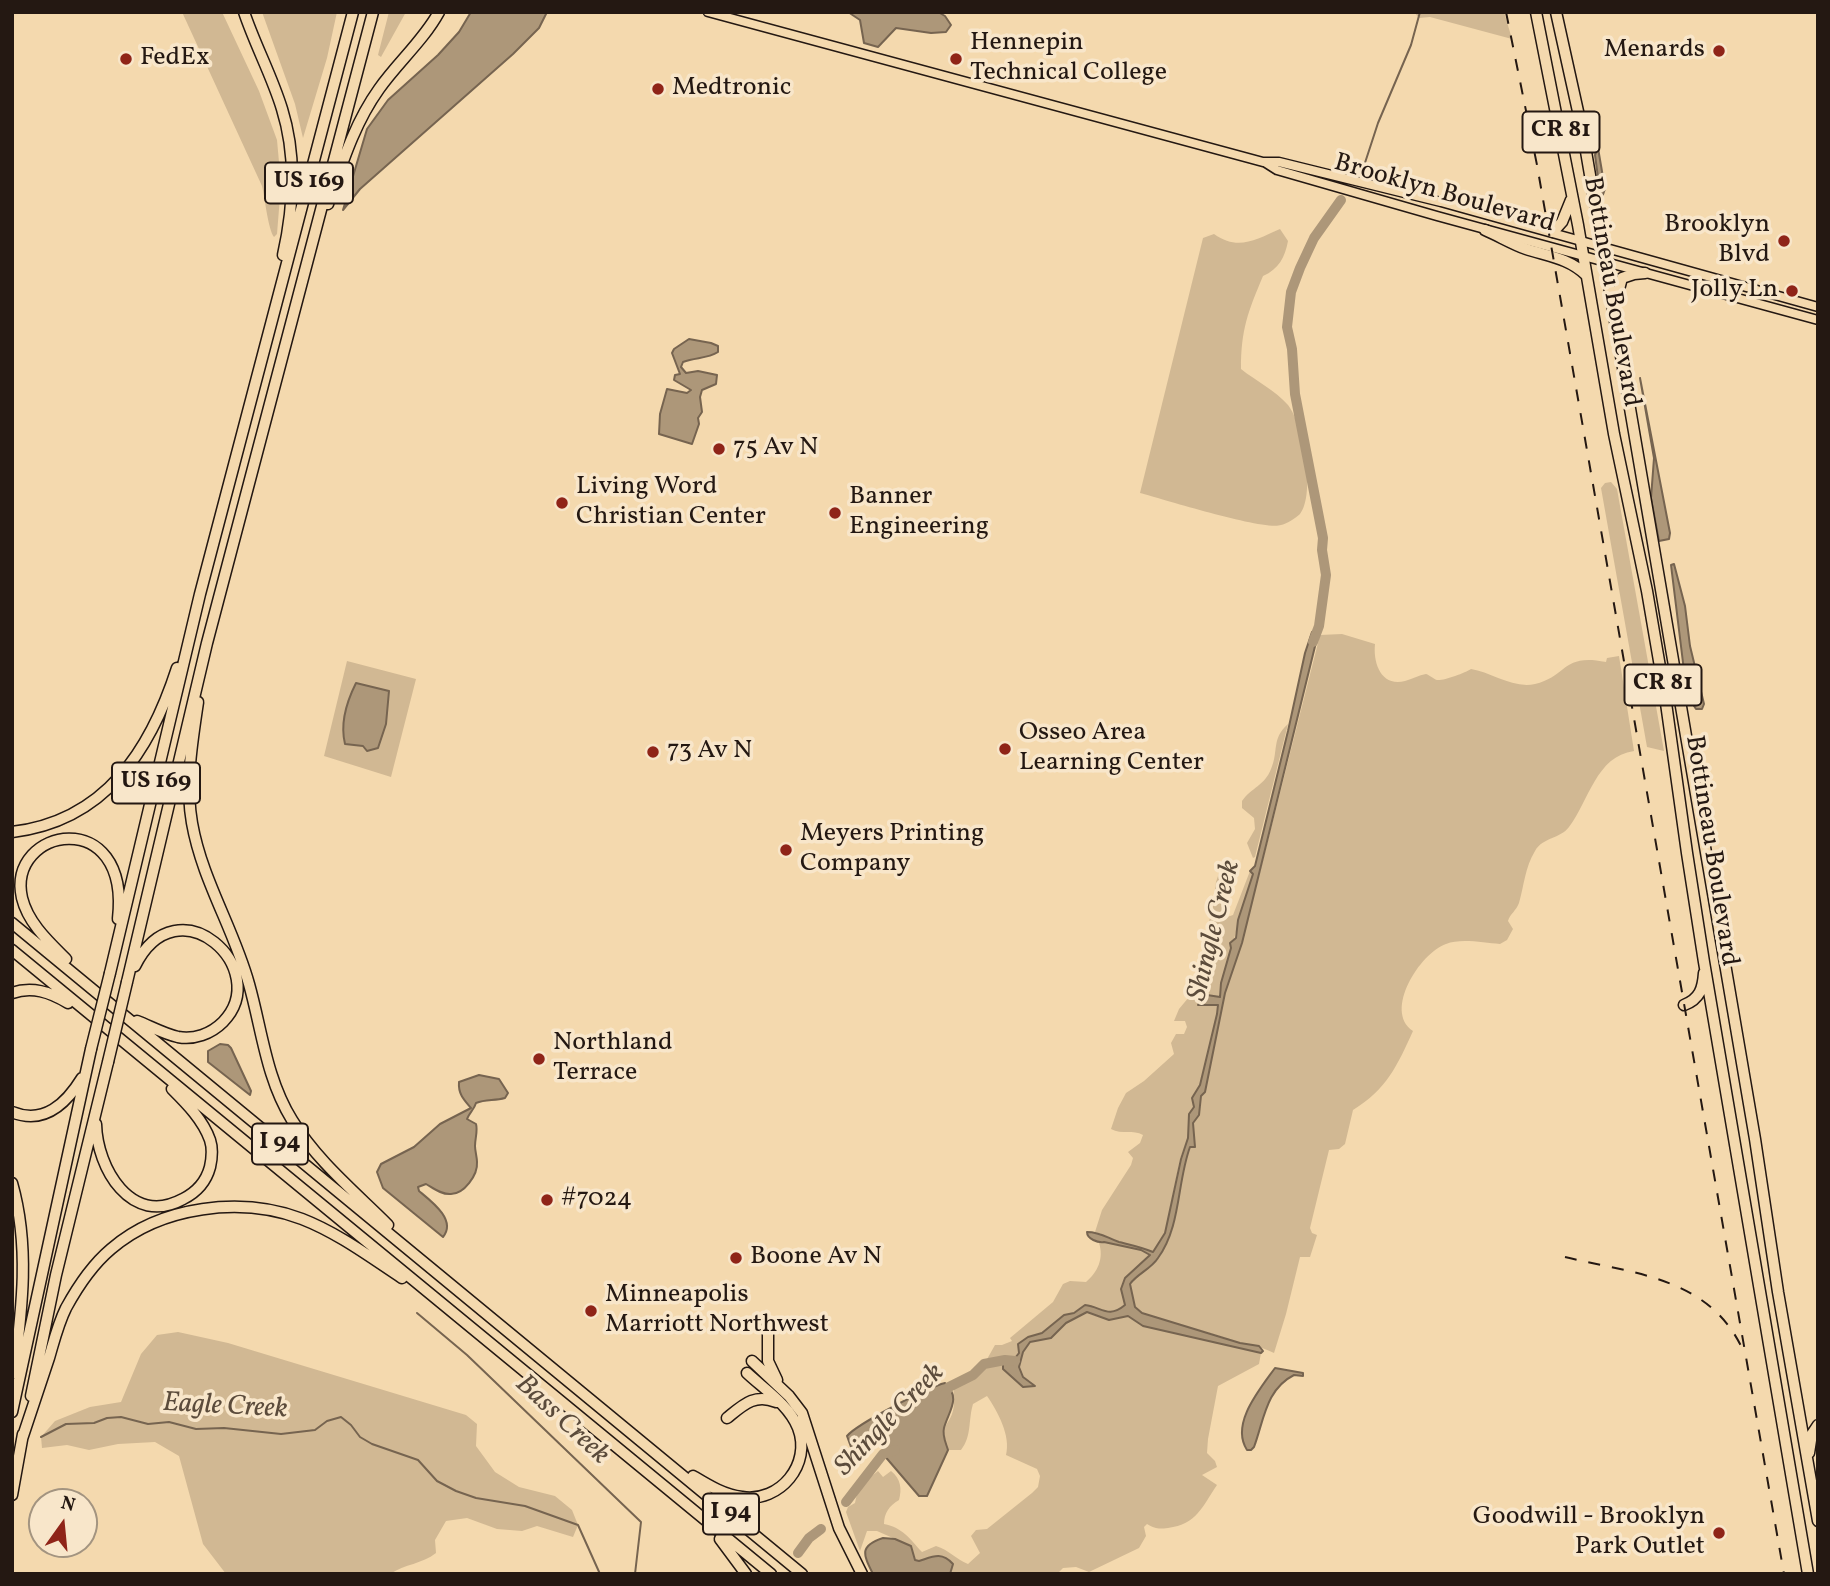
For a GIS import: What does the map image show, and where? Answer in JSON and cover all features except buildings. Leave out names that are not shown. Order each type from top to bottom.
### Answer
[{"type":"highway","points":[[244,12],[282,108],[293,161],[289,225],[262,354]]},
{"type":"highway","name":"US 169","points":[[12,1412],[91,1049],[200,594],[354,12]]},
{"type":"highway","name":"US 169","points":[[12,1495],[56,1275],[207,643],[373,12]]},
{"type":"highway","points":[[304,270],[358,123],[381,86],[421,39],[439,12]]},
{"type":"highway","name":"Bottineau Boulevard","points":[[1536,12],[1572,196],[1591,243],[1604,262],[1614,315],[1818,1521]]},
{"type":"highway","name":"Bottineau Boulevard","points":[[1556,12],[1583,134],[1591,243],[1586,276],[1614,434],[1654,631],[1704,962],[1808,1574]]},
{"type":"highway","points":[[1553,232],[1566,215],[1572,196]]},
{"type":"highway","points":[[1485,230],[1523,248],[1566,261],[1586,276]]},
{"type":"highway","points":[[1614,315],[1622,278],[1646,274]]},
{"type":"highway","points":[[12,832],[40,826],[81,808],[110,787],[129,768],[166,703],[200,594]]},
{"type":"highway","points":[[207,643],[189,768],[191,816],[204,868],[243,963],[270,1073],[288,1113],[309,1144],[434,1270]]},
{"type":"highway","points":[[110,973],[120,899],[112,865],[103,852],[87,841],[61,839],[45,845],[32,858],[23,873],[21,890],[25,906],[34,924],[50,943],[112,1004]]},
{"type":"highway","name":"I 94","points":[[12,923],[802,1574]]},
{"type":"highway","points":[[127,982],[139,957],[150,943],[162,934],[183,929],[205,936],[219,946],[233,967],[237,986],[235,1001],[228,1016],[218,1027],[201,1035],[179,1037],[127,1017]]},
{"type":"highway","name":"I 94","points":[[12,950],[771,1574]]},
{"type":"highway","points":[[1684,1004],[1696,999],[1701,991],[1704,962]]},
{"type":"highway","points":[[12,993],[35,990],[52,994],[107,1029]]},
{"type":"highway","points":[[96,1108],[97,1141],[104,1165],[117,1184],[132,1198],[152,1205],[174,1203],[191,1194],[205,1181],[212,1148],[204,1127],[185,1102],[121,1040]]},
{"type":"highway","points":[[12,1112],[36,1116],[60,1106],[69,1098],[86,1072]]},
{"type":"highway","points":[[12,1183],[24,1251],[21,1315],[12,1391]]},
{"type":"highway","points":[[22,1439],[62,1316],[84,1280],[94,1266],[118,1244],[137,1232],[177,1216],[202,1209],[230,1207],[270,1210],[301,1219],[345,1241],[449,1309]]},
{"type":"highway","points":[[768,1324],[768,1361],[782,1390]]},
{"type":"highway","points":[[752,1361],[802,1413],[839,1528],[862,1574]]},
{"type":"highway","points":[[641,1440],[680,1469],[713,1488],[742,1497],[759,1497],[782,1486],[799,1463],[800,1433],[787,1409],[747,1373]]},
{"type":"highway","points":[[727,1418],[745,1403],[757,1399],[774,1401],[787,1409]]},
{"type":"highway","points":[[1808,1464],[1811,1437],[1818,1425]]},
{"type":"highway","points":[[696,1513],[729,1548],[746,1574]]},
{"type":"main road","name":"Brooklyn Boulevard","points":[[708,12],[1263,162],[1277,170],[1485,230],[1818,320]]},
{"type":"main road","name":"Brooklyn Boulevard","points":[[1263,162],[1279,162],[1553,232],[1818,307]]},
{"type":"shaded area","points":[[182,12],[222,12],[259,91],[277,140],[281,184],[277,234],[274,237],[268,221],[262,186]]},
{"type":"shaded area","points":[[262,12],[337,12],[327,58],[303,138],[295,104]]},
{"type":"shaded area","points":[[389,12],[406,12],[381,57],[378,55]]},
{"type":"shaded area","points":[[1414,12],[1504,12],[1512,39],[1430,17],[1419,18]]},
{"type":"shaded area","points":[[1280,229],[1288,241],[1287,247],[1277,266],[1263,276],[1253,300],[1244,331],[1241,369],[1277,395],[1293,414],[1306,459],[1307,491],[1300,514],[1291,521],[1271,526],[1140,493],[1203,238],[1214,234],[1239,243]]},
{"type":"shaded area","points":[[1611,482],[1617,489],[1664,751],[1647,747],[1601,488],[1605,483]]},
{"type":"shaded area","points":[[1342,634],[1375,644],[1375,659],[1380,672],[1384,677],[1397,682],[1426,674],[1440,680],[1471,669],[1527,685],[1546,680],[1573,663],[1592,660],[1606,662],[1607,658],[1619,656],[1634,751],[1611,761],[1595,781],[1569,827],[1538,846],[1527,870],[1519,903],[1508,921],[1513,929],[1507,940],[1500,944],[1465,941],[1446,944],[1426,959],[1408,983],[1402,1010],[1405,1022],[1413,1031],[1390,1076],[1374,1094],[1353,1110],[1345,1144],[1339,1149],[1329,1150],[1310,1228],[1312,1233],[1317,1235],[1310,1257],[1300,1257],[1274,1353],[1146,1315],[1134,1304],[1130,1284],[1159,1258],[1171,1232],[1186,1161],[1190,1147],[1195,1147],[1193,1123],[1201,1105],[1201,1096],[1205,1092],[1225,993],[1242,943],[1320,635]]},
{"type":"shaded area","points":[[347,661],[416,679],[391,777],[324,756]]},
{"type":"shaded area","points":[[1288,724],[1253,858],[1247,843],[1255,829],[1254,818],[1242,808],[1242,801],[1268,774],[1279,735]]},
{"type":"shaded area","points":[[1250,871],[1253,874],[1221,983],[1220,997],[1199,1005],[1218,1004],[1217,1014],[1200,1085],[1192,1098],[1194,1107],[1189,1114],[1188,1138],[1180,1159],[1165,1233],[1153,1252],[1122,1243],[1095,1232],[1102,1210],[1131,1165],[1133,1158],[1128,1152],[1140,1143],[1143,1135],[1111,1129],[1118,1108],[1126,1093],[1174,1054],[1171,1043],[1176,1034],[1184,1034],[1187,1027],[1185,1021],[1174,1021],[1179,1009],[1189,997],[1195,974],[1203,969],[1210,957],[1203,945],[1219,873],[1229,875],[1224,912],[1227,917],[1233,915]]},
{"type":"shaded area","points":[[1099,1243],[1141,1250],[1150,1255],[1125,1278],[1121,1289],[1125,1305],[1113,1311],[1091,1306],[1077,1311],[1018,1344],[1019,1352],[1015,1358],[986,1361],[995,1345],[1012,1341],[1010,1338],[1053,1302],[1063,1284],[1070,1281],[1086,1282],[1090,1278],[1100,1259]]},
{"type":"shaded area","points":[[1087,1312],[1104,1318],[1129,1316],[1143,1326],[1261,1353],[1259,1364],[1218,1386],[1207,1453],[1217,1467],[1202,1475],[1217,1485],[1198,1513],[1178,1526],[1157,1528],[1147,1524],[1144,1527],[1146,1536],[1139,1548],[1089,1572],[1076,1567],[1063,1568],[1057,1574],[950,1574],[953,1564],[945,1557],[933,1557],[919,1562],[915,1560],[911,1546],[877,1531],[867,1531],[860,1551],[846,1512],[848,1507],[855,1503],[860,1489],[870,1478],[878,1471],[883,1477],[891,1471],[899,1481],[900,1496],[888,1510],[884,1524],[901,1531],[922,1552],[936,1546],[968,1564],[980,1553],[971,1536],[976,1530],[987,1529],[1032,1493],[1038,1487],[1040,1476],[1037,1469],[1006,1455],[1005,1432],[987,1396],[973,1404],[968,1434],[961,1450],[948,1450],[944,1433],[953,1412],[955,1387],[963,1385],[985,1367],[1003,1363],[1003,1369],[1033,1383],[1023,1377],[1019,1367],[1023,1352],[1030,1342],[1057,1333],[1066,1323]]},
{"type":"shaded area","points":[[178,1332],[228,1343],[466,1415],[477,1424],[476,1446],[495,1472],[519,1487],[555,1496],[572,1510],[578,1525],[573,1537],[537,1526],[522,1531],[497,1529],[467,1518],[446,1521],[435,1540],[436,1553],[390,1574],[226,1574],[203,1544],[179,1456],[155,1442],[118,1444],[89,1450],[67,1445],[42,1448],[41,1437],[55,1421],[90,1407],[121,1402],[141,1354],[157,1335]]},
{"type":"water","points":[[471,12],[547,12],[539,28],[513,54],[360,189],[343,210],[367,129],[388,100],[459,32]]},
{"type":"water","points":[[848,12],[938,12],[945,16],[951,25],[946,32],[931,33],[896,28],[878,47],[864,43],[860,20]]},
{"type":"water","points":[[1598,148],[1605,189],[1601,200],[1595,155]]},
{"type":"water","points":[[689,339],[718,346],[718,352],[683,362],[681,367],[686,373],[698,371],[717,375],[716,384],[702,390],[702,412],[692,444],[659,434],[660,414],[667,389],[687,393],[691,390],[674,380],[675,375],[680,374],[672,353]]},
{"type":"water","points":[[1640,378],[1670,533],[1669,539],[1659,541],[1651,498],[1654,458]]},
{"type":"water","points":[[1674,564],[1704,704],[1702,709],[1696,709],[1687,695],[1671,565]]},
{"type":"water","points":[[1320,626],[1242,943],[1225,993],[1205,1092],[1201,1096],[1199,1115],[1193,1123],[1195,1147],[1190,1147],[1186,1161],[1171,1232],[1155,1262],[1130,1284],[1135,1307],[1142,1313],[1240,1343],[1259,1346],[1263,1351],[1261,1353],[1143,1326],[1128,1316],[1109,1320],[1087,1312],[1066,1323],[1051,1338],[1030,1342],[1023,1352],[1019,1367],[1023,1377],[1035,1386],[1023,1387],[1003,1369],[1003,1358],[1015,1358],[1019,1353],[1018,1344],[1028,1337],[1042,1333],[1064,1315],[1074,1313],[1085,1305],[1109,1312],[1125,1305],[1121,1289],[1125,1278],[1150,1255],[1141,1250],[1096,1241],[1089,1237],[1087,1232],[1153,1252],[1165,1233],[1188,1138],[1189,1114],[1194,1107],[1192,1098],[1200,1085],[1217,1014],[1218,1005],[1198,1005],[1207,995],[1220,997],[1230,943],[1236,938],[1238,920],[1253,874],[1250,871],[1255,866],[1305,653],[1312,632]]},
{"type":"water","points":[[356,683],[389,691],[386,724],[378,748],[367,751],[363,746],[345,744],[345,713]]},
{"type":"water","points":[[220,1044],[231,1048],[251,1091],[250,1095],[208,1062],[208,1051]]},
{"type":"water","points":[[479,1075],[499,1079],[508,1093],[505,1098],[476,1103],[467,1119],[477,1127],[477,1167],[473,1178],[461,1191],[451,1194],[426,1184],[418,1187],[445,1218],[447,1224],[443,1237],[383,1188],[377,1172],[381,1164],[414,1147],[440,1124],[471,1108],[461,1093],[459,1082]]},
{"type":"water","points":[[1275,1368],[1303,1373],[1303,1376],[1294,1375],[1277,1388],[1267,1406],[1254,1447],[1247,1450],[1243,1440],[1244,1418],[1255,1396]]},
{"type":"water","points":[[945,1383],[953,1394],[944,1431],[948,1450],[927,1496],[919,1496],[883,1454],[886,1436],[866,1440],[860,1451],[851,1447],[847,1436],[893,1406]]},
{"type":"water","points":[[883,1538],[895,1539],[911,1546],[915,1560],[944,1557],[953,1564],[950,1574],[873,1574],[865,1552],[870,1544]]},
{"type":"waterway","name":"Shingle Creek","points":[[1362,172],[1378,123],[1411,45],[1420,12]]},
{"type":"waterway","name":"Shingle Creek","points":[[1313,642],[1319,626],[1326,575],[1323,538],[1295,394],[1292,349],[1287,327],[1291,292],[1300,268],[1314,238],[1341,200]]},
{"type":"waterway","name":"Bass Creek","points":[[417,1313],[467,1355],[641,1522],[635,1574]]},
{"type":"waterway","name":"Shingle Creek","points":[[943,1397],[949,1387],[973,1375],[984,1364],[1015,1361]]},
{"type":"waterway","name":"Eagle Creek","points":[[41,1437],[66,1424],[94,1423],[121,1417],[148,1424],[169,1422],[196,1429],[224,1428],[281,1434],[315,1430],[327,1421],[341,1417],[360,1437],[418,1460],[437,1481],[456,1491],[476,1498],[525,1506],[578,1525],[600,1574]]},
{"type":"waterway","name":"Shingle Creek","points":[[846,1502],[883,1454],[895,1450]]},
{"type":"waterway","name":"Shingle Creek","points":[[798,1553],[809,1538],[821,1529]]},
{"type":"railway","points":[[1506,12],[1537,165],[1784,1574]]},
{"type":"railway","points":[[1565,1257],[1641,1274],[1688,1292],[1708,1305],[1726,1323],[1741,1346]]},
{"type":"place","name":"Menards","points":[[1719,51]]},
{"type":"place","name":"FedEx","points":[[126,59]]},
{"type":"place","name":"Hennepin Technical College","points":[[956,59]]},
{"type":"place","name":"Medtronic","points":[[658,89]]},
{"type":"place","name":"Brooklyn Blvd","points":[[1784,241]]},
{"type":"place","name":"Jolly Ln","points":[[1792,291]]},
{"type":"place","name":"75 Av N","points":[[719,449]]},
{"type":"place","name":"Living Word Christian Center","points":[[562,503]]},
{"type":"place","name":"Banner Engineering","points":[[835,513]]},
{"type":"place","name":"Osseo Area Learning Center","points":[[1005,749]]},
{"type":"place","name":"73 Av N","points":[[653,752]]},
{"type":"place","name":"Meyers Printing Company","points":[[786,850]]},
{"type":"place","name":"Northland Terrace","points":[[539,1059]]},
{"type":"place","name":"#7024","points":[[547,1200]]},
{"type":"place","name":"Boone Av N","points":[[736,1258]]},
{"type":"place","name":"Minneapolis Marriott Northwest","points":[[591,1311]]},
{"type":"place","name":"Goodwill - Brooklyn Park Outlet","points":[[1719,1533]]}]
